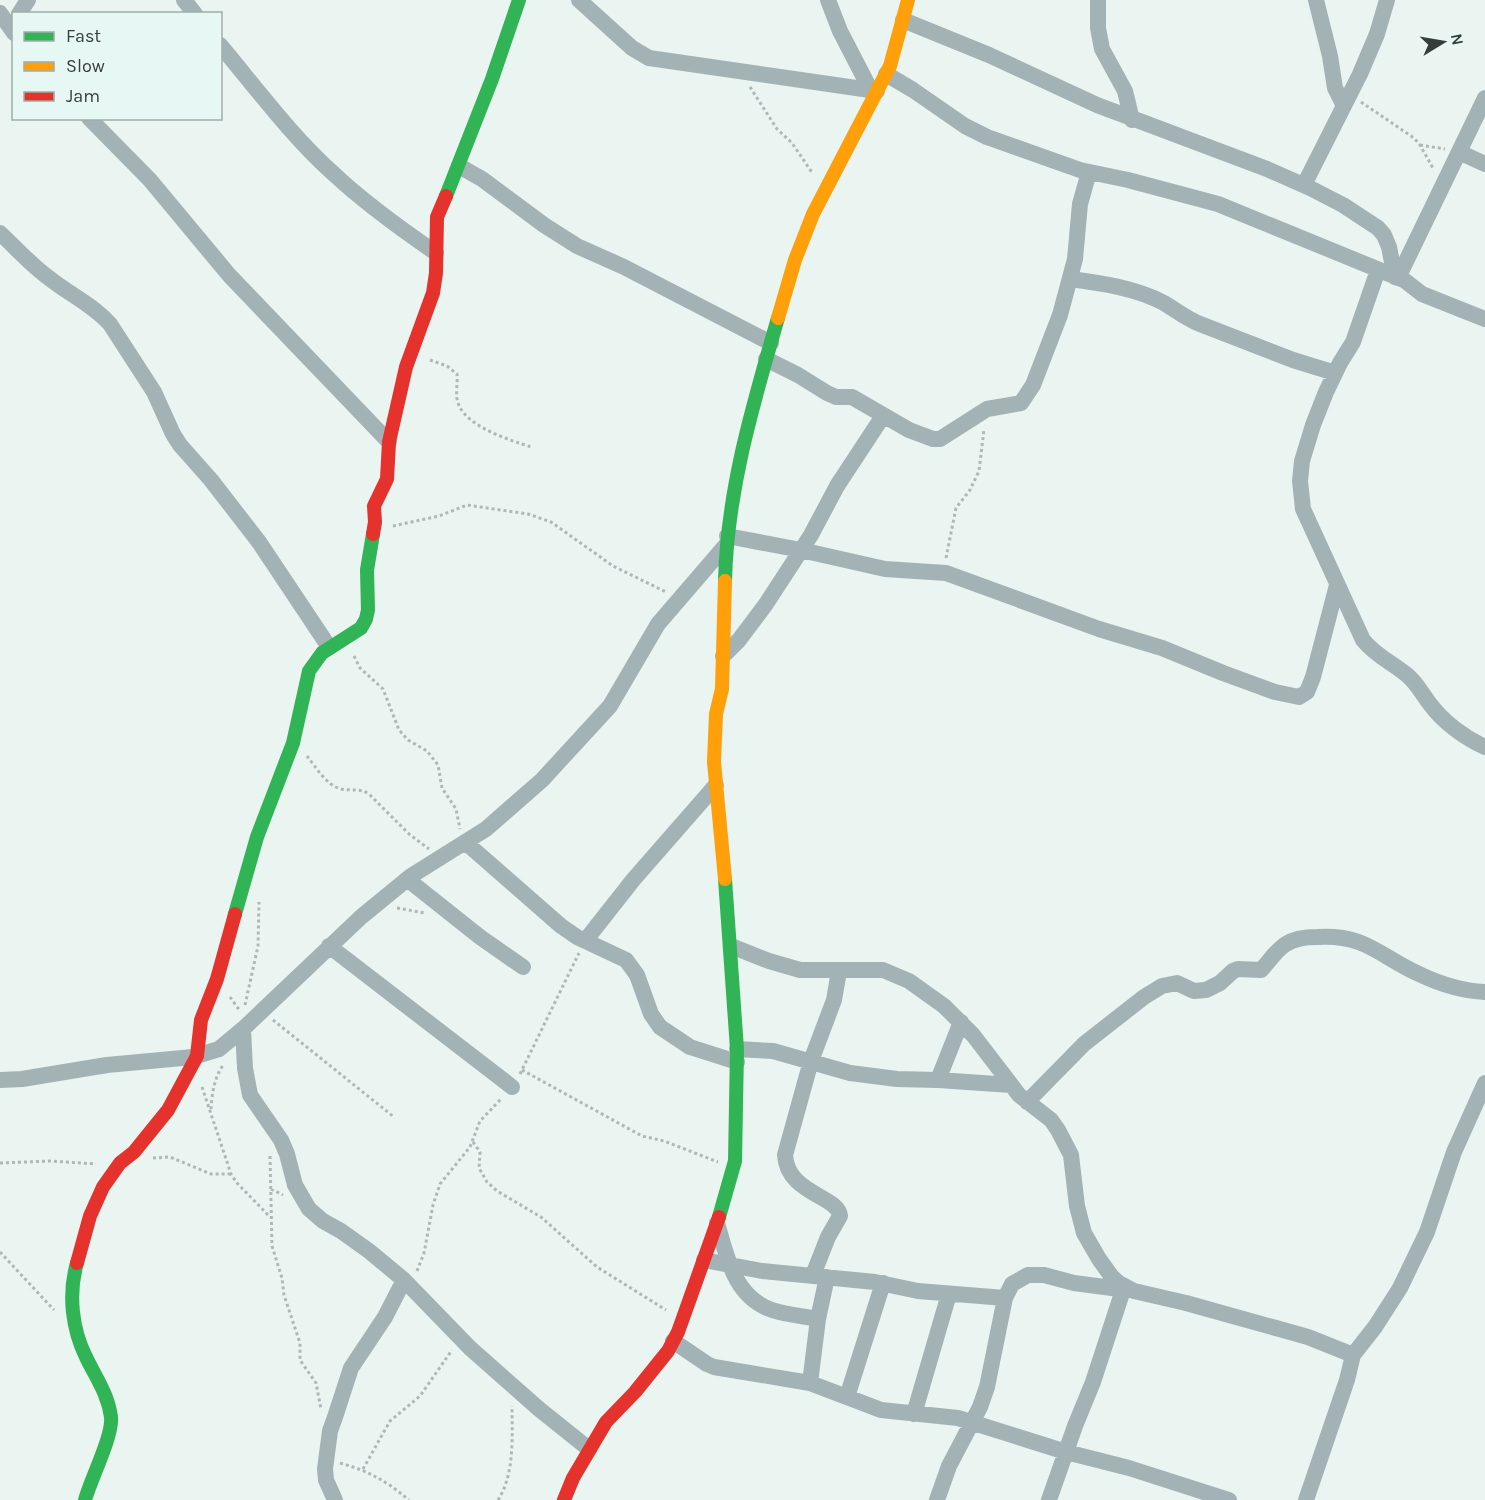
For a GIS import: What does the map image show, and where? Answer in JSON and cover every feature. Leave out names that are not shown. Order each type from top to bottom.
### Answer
[{"type":"street","points":[[184,0],[193,12]]},
{"type":"street","points":[[85,1500],[110,1433],[111,1419],[105,1391],[86,1358],[74,1325],[72,1298],[74,1273],[90,1216],[103,1187],[120,1163],[134,1152],[163,1117],[195,1059],[201,1020],[217,979],[257,837],[294,741],[309,671],[329,647],[361,628],[368,610],[367,570],[375,526],[374,506],[388,474],[389,442],[393,418],[411,352],[431,303],[436,273],[437,217],[492,79],[519,0]]},
{"type":"street","points":[[579,0],[640,54],[666,61],[874,91]]},
{"type":"street","points":[[828,0],[840,32],[874,91]]},
{"type":"street","points":[[564,1500],[573,1478],[606,1422],[635,1392],[668,1352],[682,1320],[726,1198],[733,1168],[737,1055],[731,946],[714,762],[716,714],[722,689],[727,541],[736,479],[795,260],[813,214],[874,91],[886,74],[908,0]]},
{"type":"street","points":[[1098,0],[1098,28],[1102,49],[1125,91],[1132,120]]},
{"type":"street","points":[[1316,0],[1335,87],[1347,100]]},
{"type":"street","points":[[1304,185],[1377,34],[1387,0]]},
{"type":"street","points":[[0,13],[9,31]]},
{"type":"street","points":[[903,20],[989,55],[1046,83],[1132,120],[1267,169],[1343,205],[1378,228],[1384,235],[1397,277]]},
{"type":"street","points":[[222,47],[286,124],[333,175],[394,225],[436,253]]},
{"type":"street","points":[[886,74],[965,126],[987,137],[1089,172],[1218,204],[1404,280],[1422,294],[1485,320]]},
{"type":"street","points":[[1397,277],[1485,98]]},
{"type":"street","points":[[91,120],[150,180],[229,275],[389,442]]},
{"type":"street","points":[[1459,153],[1485,165]]},
{"type":"street","points":[[459,166],[482,179],[544,225],[577,246],[624,267],[769,351],[836,397],[852,397],[909,430],[933,439],[940,439],[987,409],[1017,405],[1027,396],[1060,315],[1076,259],[1080,204],[1089,172]]},
{"type":"street","points":[[0,232],[46,276],[80,298],[110,324],[154,392],[180,445],[211,480],[259,542],[329,647]]},
{"type":"street","points":[[1378,270],[1353,342],[1326,392],[1302,461],[1300,481],[1303,509],[1363,640],[1373,653],[1406,674],[1419,687],[1436,711],[1469,740],[1485,747]]},
{"type":"street","points":[[1070,279],[1103,284],[1164,303],[1185,318],[1293,360],[1335,373]]},
{"type":"street","points":[[723,656],[739,640],[766,604],[811,535],[837,486],[883,416]]},
{"type":"street","points":[[727,541],[801,550],[885,569],[942,573],[1099,629],[1162,648],[1275,693],[1299,697],[1307,692],[1313,677],[1337,585]]},
{"type":"street","points":[[0,1080],[22,1079],[107,1065],[195,1059],[219,1049],[263,1011],[329,946],[407,879],[486,829],[542,780],[610,706],[658,624],[727,541]]},
{"type":"street","points":[[585,941],[633,880],[716,785]]},
{"type":"street","points":[[465,842],[561,926],[585,941],[626,960],[637,975],[651,1014],[660,1027],[690,1047],[737,1055],[773,1051],[850,1073],[897,1080],[1011,1085]]},
{"type":"street","points":[[407,879],[480,937],[523,967]]},
{"type":"street","points":[[1028,1102],[1084,1044],[1144,997],[1162,986],[1174,983],[1194,991],[1211,989],[1233,971],[1261,970],[1284,945],[1299,939],[1329,936],[1361,941],[1417,973],[1447,985],[1485,992]]},
{"type":"street","points":[[329,946],[512,1087]]},
{"type":"street","points":[[731,946],[800,970],[875,969],[894,974],[929,995],[961,1022],[1011,1085],[1051,1120],[1071,1155],[1077,1206],[1084,1233],[1112,1278],[1128,1290]]},
{"type":"street","points":[[733,977],[764,959]]},
{"type":"street","points":[[810,1383],[818,1319],[820,1276],[828,1237],[840,1212],[836,1206],[797,1182],[786,1163],[785,1155],[811,1061],[834,1000],[839,971]]},
{"type":"street","points":[[938,1080],[961,1022]]},
{"type":"street","points":[[236,1035],[246,1068],[250,1095],[280,1140],[287,1154],[295,1185],[309,1209],[407,1283],[463,1340],[513,1386],[589,1449]]},
{"type":"street","points":[[1306,1500],[1347,1380],[1353,1355],[1375,1327],[1400,1288],[1427,1232],[1436,1199],[1454,1152],[1479,1111],[1485,1083]]},
{"type":"street","points":[[717,1223],[737,1281],[752,1299],[772,1310],[818,1319]]},
{"type":"street","points":[[704,1260],[762,1271],[883,1283],[918,1291],[1005,1298]]},
{"type":"street","points":[[937,1500],[949,1466],[980,1407],[987,1387],[1005,1298],[1012,1284],[1028,1275],[1044,1275],[1074,1283],[1128,1290],[1186,1303],[1297,1334],[1353,1355]]},
{"type":"street","points":[[854,1280],[876,1305]]},
{"type":"street","points":[[335,1500],[326,1480],[330,1431],[351,1368],[407,1283]]},
{"type":"street","points":[[846,1397],[883,1283]]},
{"type":"street","points":[[1048,1500],[1128,1290]]},
{"type":"street","points":[[914,1414],[949,1294]]},
{"type":"street","points":[[673,1341],[714,1367],[810,1383],[859,1404],[880,1410],[943,1415],[1066,1452],[1129,1468],[1229,1500]]},
{"type":"path","points":[[740,70],[777,129],[792,143],[816,179],[826,189]]},
{"type":"path","points":[[1347,100],[1414,138],[1443,187]]},
{"type":"path","points":[[1420,146],[1459,153]]},
{"type":"path","points":[[411,352],[454,370],[457,374],[458,402],[479,426],[531,447]]},
{"type":"path","points":[[942,573],[956,508],[970,490],[979,471],[987,409]]},
{"type":"path","points":[[375,526],[408,524],[439,516],[467,505],[528,514],[551,522],[613,566],[679,599]]},
{"type":"path","points":[[355,633],[353,649],[357,664],[383,689],[403,736],[427,751],[438,765],[442,788],[456,809],[460,832],[465,842]]},
{"type":"path","points":[[294,741],[331,783],[342,789],[365,791],[409,834],[440,857]]},
{"type":"path","points":[[217,979],[243,1014],[253,977],[258,945],[259,893]]},
{"type":"path","points":[[377,904],[429,914]]},
{"type":"path","points":[[407,1283],[424,1253],[433,1205],[440,1184],[473,1143],[480,1121],[512,1087],[585,941]]},
{"type":"path","points":[[263,1011],[330,1068],[394,1117]]},
{"type":"path","points":[[210,1110],[218,1072],[229,1056],[236,1035]]},
{"type":"path","points":[[195,1059],[231,1174],[271,1218]]},
{"type":"path","points":[[522,1070],[642,1136],[664,1141],[733,1168]]},
{"type":"path","points":[[473,1143],[480,1152],[479,1168],[483,1177],[497,1191],[541,1217],[597,1267],[682,1320]]},
{"type":"path","points":[[269,1151],[272,1246],[282,1278],[284,1295],[300,1343],[300,1360],[316,1383],[320,1407],[330,1431]]},
{"type":"path","points":[[150,1159],[170,1157],[211,1174],[231,1174]]},
{"type":"path","points":[[0,1163],[34,1161],[120,1163]]},
{"type":"path","points":[[0,1252],[52,1309],[74,1325]]},
{"type":"path","points":[[363,1469],[390,1421],[420,1396],[446,1357],[463,1340]]},
{"type":"path","points":[[498,1500],[510,1459],[513,1386]]},
{"type":"path","points":[[327,1460],[363,1469],[392,1486],[409,1500]]},
{"type":"traffic: fast","points":[[446,196],[492,79],[519,0]]},
{"type":"traffic: fast","points":[[725,581],[736,481],[751,415],[778,318]]},
{"type":"traffic: fast","points":[[235,914],[257,837],[293,743],[309,671],[322,653],[361,628],[366,619],[368,610],[367,570],[373,534]]},
{"type":"traffic: fast","points":[[719,1217],[735,1161],[737,1049],[725,879]]},
{"type":"traffic: fast","points":[[77,1263],[72,1299],[77,1335],[104,1393],[111,1417],[109,1435],[85,1500]]},
{"type":"traffic: slow","points":[[778,318],[795,260],[813,214],[890,66],[908,0]]},
{"type":"traffic: slow","points":[[725,581],[722,689],[716,714],[714,762],[725,879]]},
{"type":"traffic: jam","points":[[373,534],[374,506],[387,479],[389,442],[406,367],[433,293],[436,273],[437,217],[446,196]]},
{"type":"traffic: jam","points":[[77,1263],[90,1216],[103,1187],[120,1163],[134,1152],[168,1110],[197,1056],[201,1020],[217,979],[235,914]]},
{"type":"traffic: jam","points":[[564,1500],[573,1478],[606,1422],[635,1392],[668,1351],[678,1332],[719,1217]]}]
